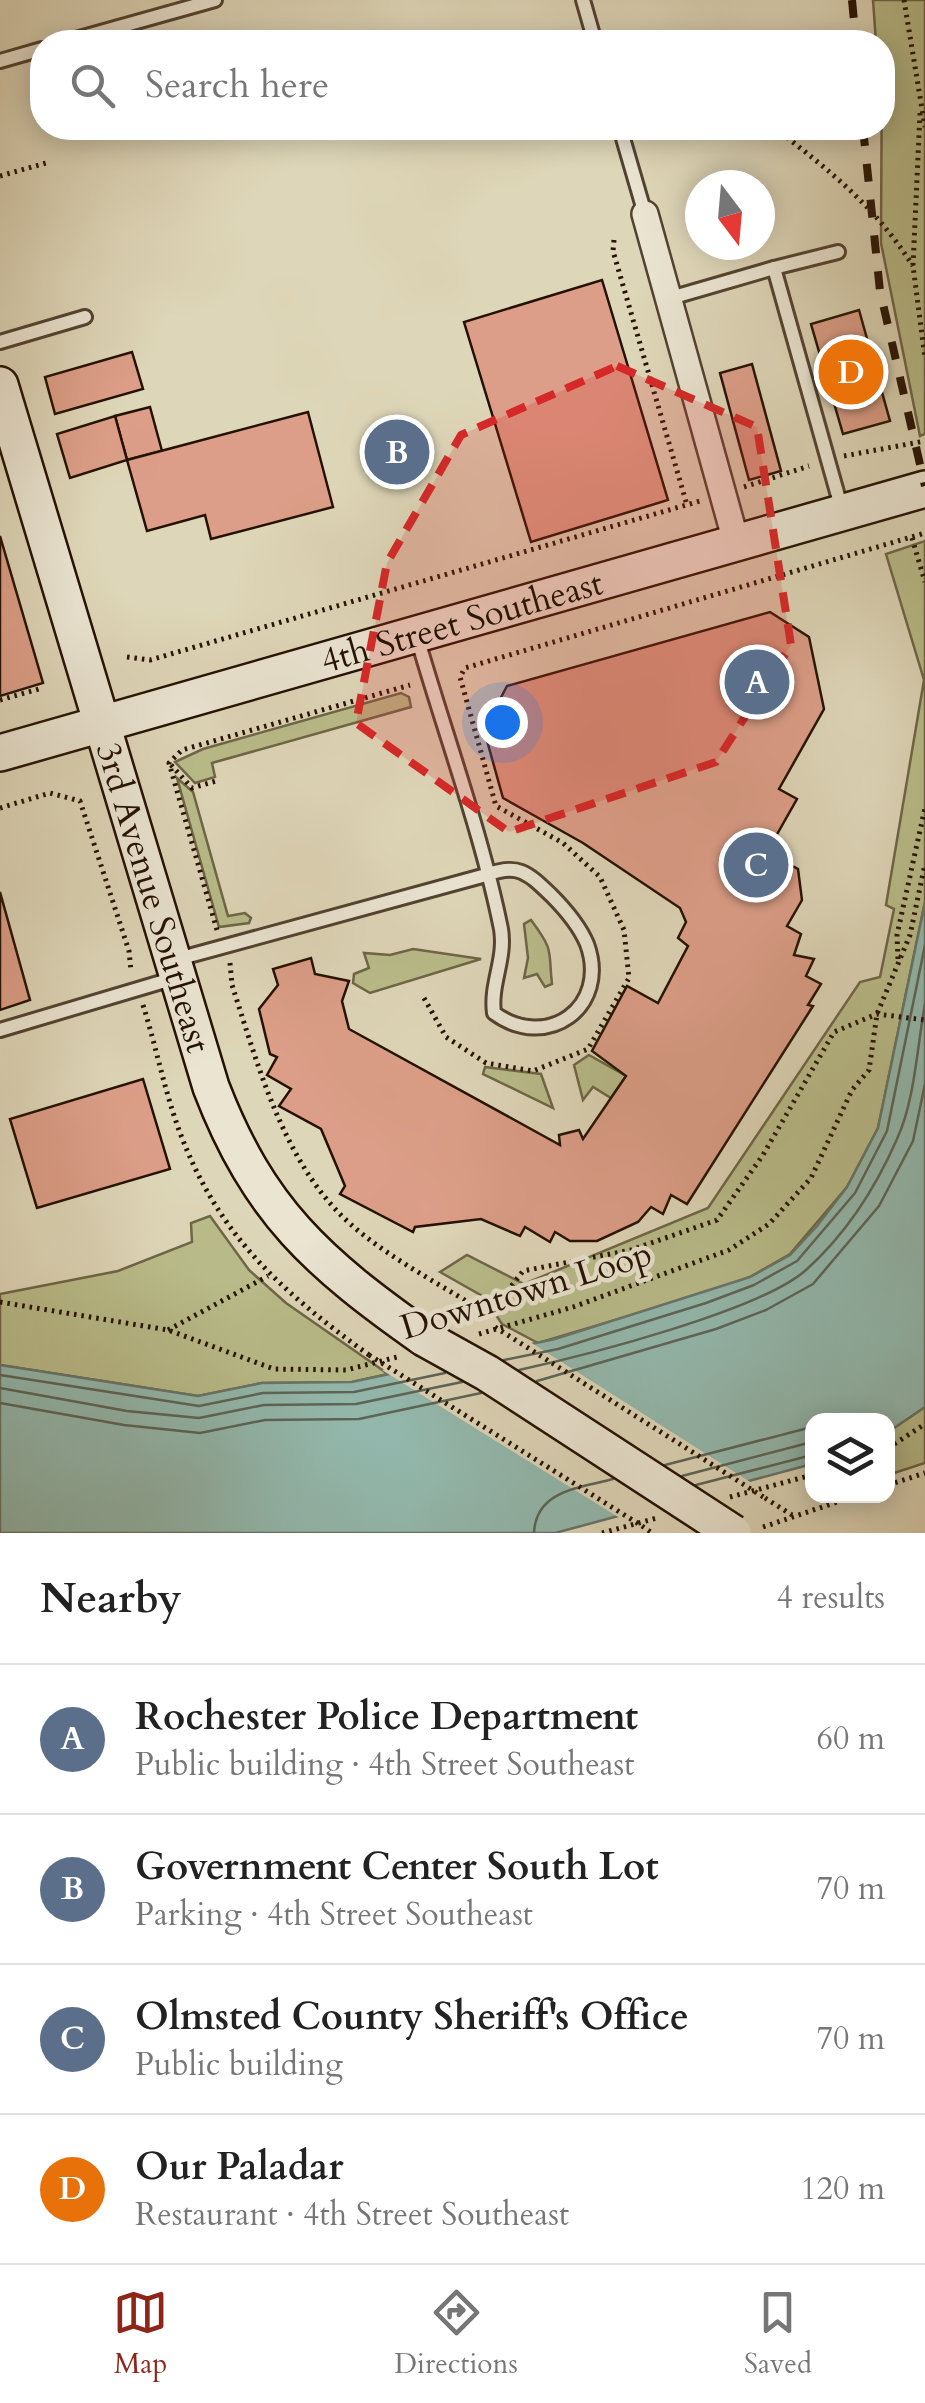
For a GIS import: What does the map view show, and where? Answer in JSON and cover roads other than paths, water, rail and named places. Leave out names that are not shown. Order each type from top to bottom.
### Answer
[{"type":"main road","name":"3rd Avenue Southeast","points":[[0,385],[210,1087],[236,1152],[280,1218],[415,1346],[487,1373],[733,1533]]},
{"type":"main road","name":"4th Street Southeast","points":[[0,753],[737,546],[925,489]]},
{"type":"street","points":[[645,214],[737,546]]},
{"type":"lane","points":[[108,30],[215,0]]},
{"type":"lane","points":[[583,0],[592,30]]},
{"type":"lane","points":[[0,61],[30,52]]},
{"type":"lane","points":[[623,140],[645,214]]},
{"type":"lane","points":[[666,298],[838,252]]},
{"type":"lane","points":[[774,268],[844,514]]},
{"type":"lane","points":[[0,342],[85,317]]},
{"type":"lane","points":[[0,1030],[174,969],[222,945],[486,874],[509,866],[522,868],[570,914],[586,944],[591,967],[588,989],[566,1020],[545,1028],[521,1029],[494,1013],[492,998],[503,959],[501,931],[486,874],[418,637]]},
{"type":"water","points":[[925,902],[925,1407],[895,1427],[895,1413],[805,1413],[805,1466],[555,1533],[0,1533],[0,1365],[198,1396],[262,1383],[352,1382],[555,1339],[750,1277],[790,1255],[847,1187],[878,1128]]},
{"type":"railway","points":[[852,0],[855,30]]},
{"type":"railway","points":[[864,140],[880,291],[925,486]]},
{"type":"place","name":"Our Paladar","points":[[851,372]]},
{"type":"place","name":"Government Center South Lot","points":[[397,452]]},
{"type":"place","name":"Rochester Police Department","points":[[757,682]]},
{"type":"place","name":"Olmsted County Sheriff's Office","points":[[756,865]]}]
